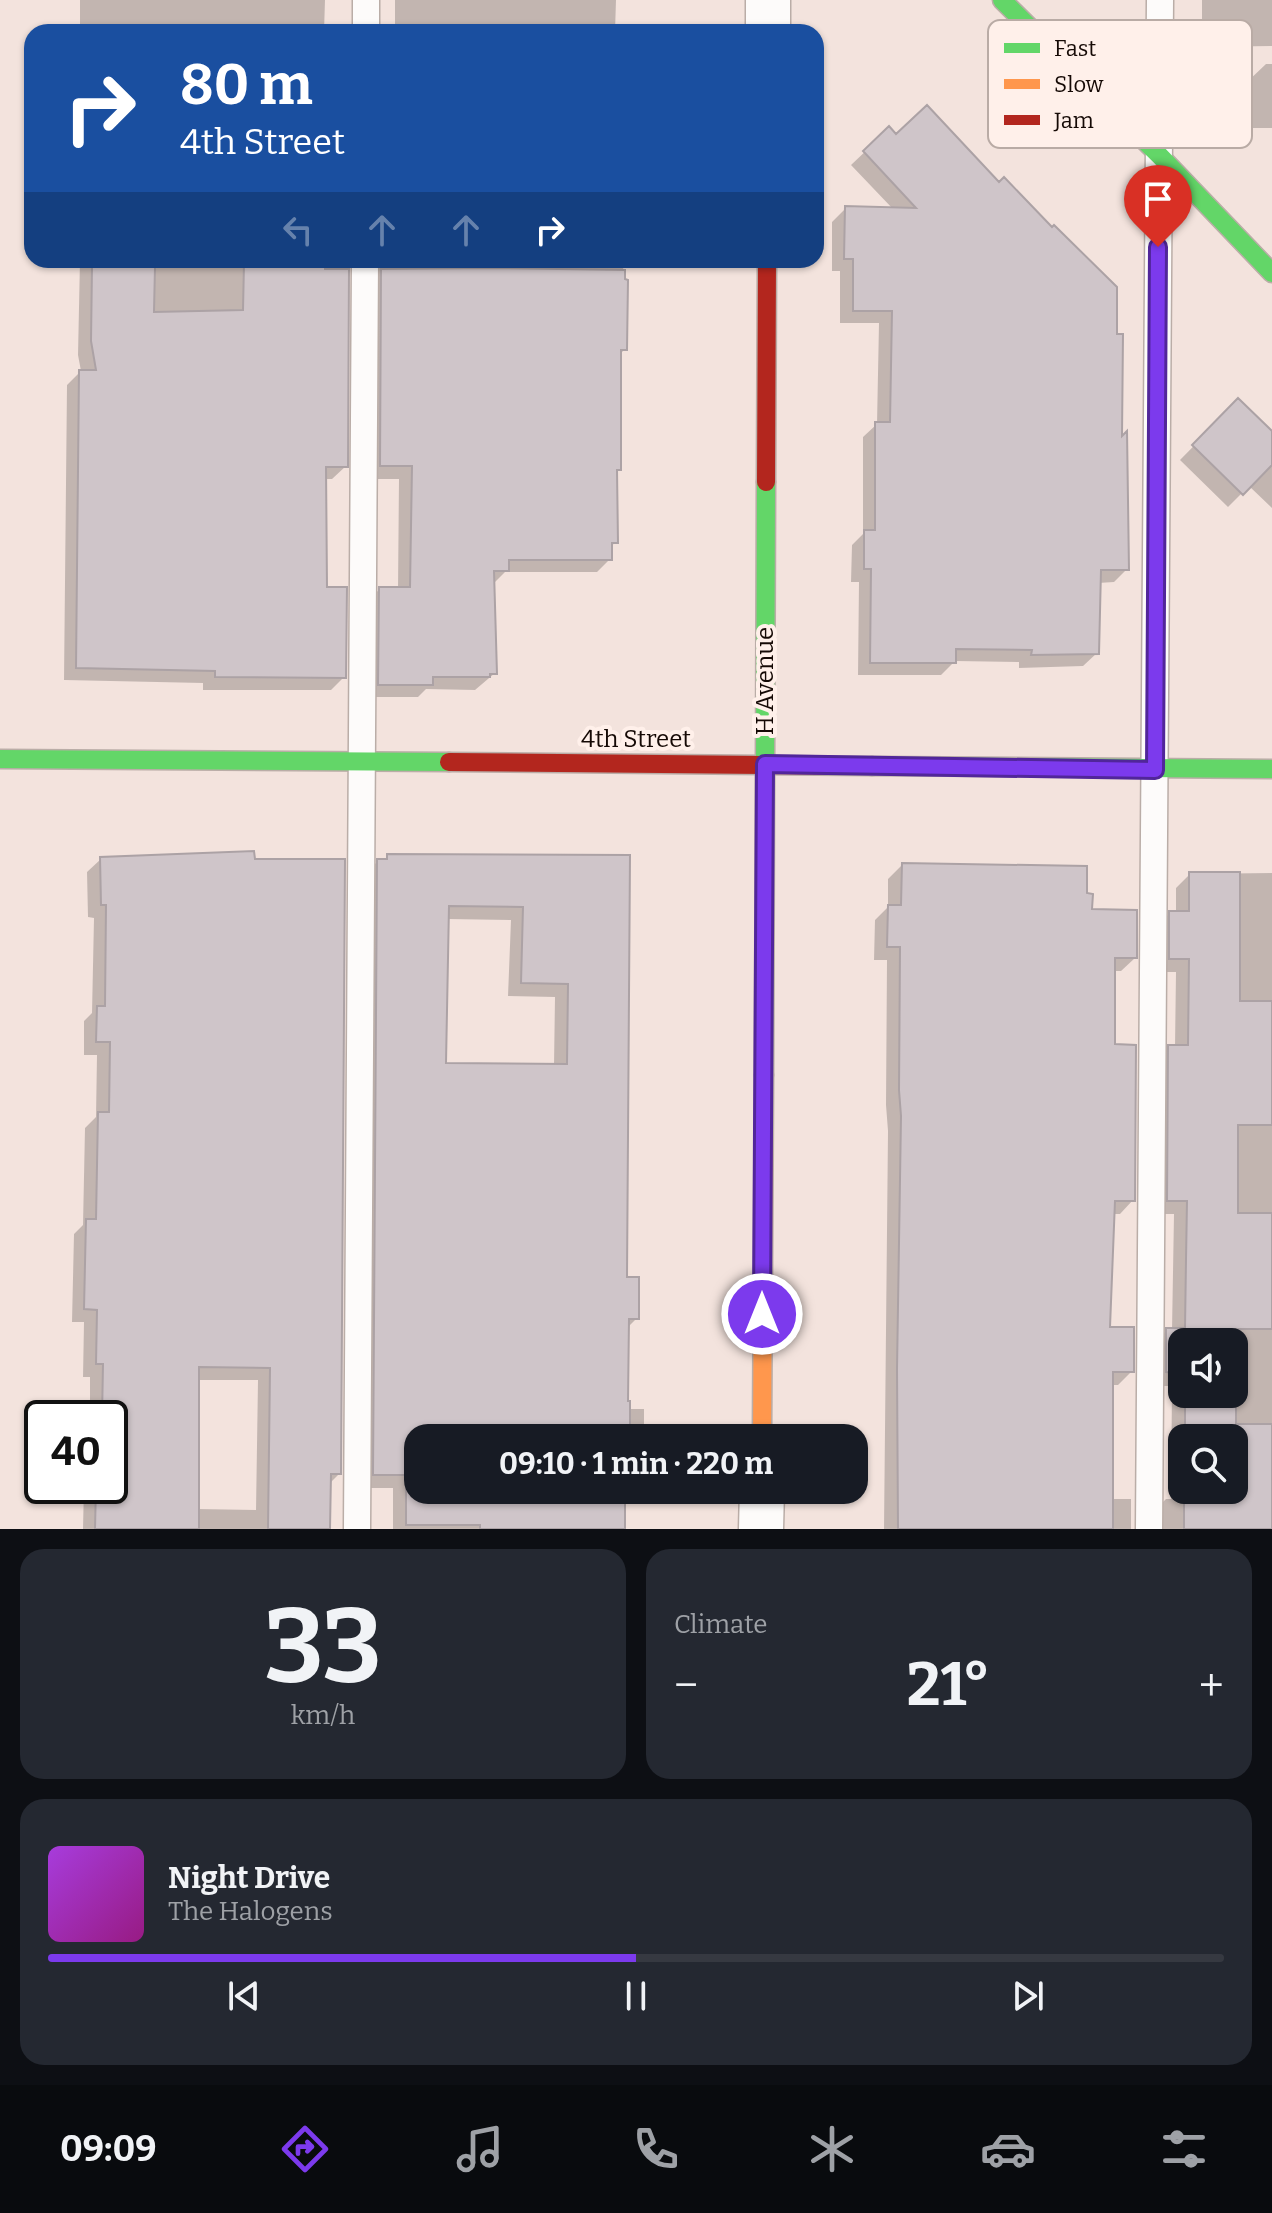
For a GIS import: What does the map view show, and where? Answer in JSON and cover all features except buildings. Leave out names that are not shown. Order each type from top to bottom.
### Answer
[{"type":"street","points":[[768,0],[768,24]]},
{"type":"street","points":[[1002,0],[1022,20]]},
{"type":"street","points":[[1152,148],[1272,273]]},
{"type":"street","name":"H Avenue","points":[[762,1424],[767,268]]},
{"type":"street","name":"4th Street","points":[[0,759],[1272,769]]},
{"type":"street","points":[[761,1529],[762,1504]]},
{"type":"lane","points":[[366,0],[366,24]]},
{"type":"lane","points":[[1160,0],[1160,20]]},
{"type":"lane","points":[[1149,1529],[1159,148]]},
{"type":"lane","points":[[357,1529],[365,268]]},
{"type":"traffic: fast","points":[[1002,0],[1022,20]]},
{"type":"traffic: fast","points":[[1152,148],[1272,273]]},
{"type":"traffic: fast","points":[[764,1075],[766,482]]},
{"type":"traffic: fast","points":[[0,759],[449,762]]},
{"type":"traffic: fast","points":[[872,766],[1272,769]]},
{"type":"traffic: slow","points":[[762,1424],[764,1075]]},
{"type":"traffic: jam","points":[[766,482],[767,268]]},
{"type":"traffic: jam","points":[[449,762],[872,766]]},
{"type":"route","points":[[762,1314],[765,764],[1155,770],[1158,247]]}]
